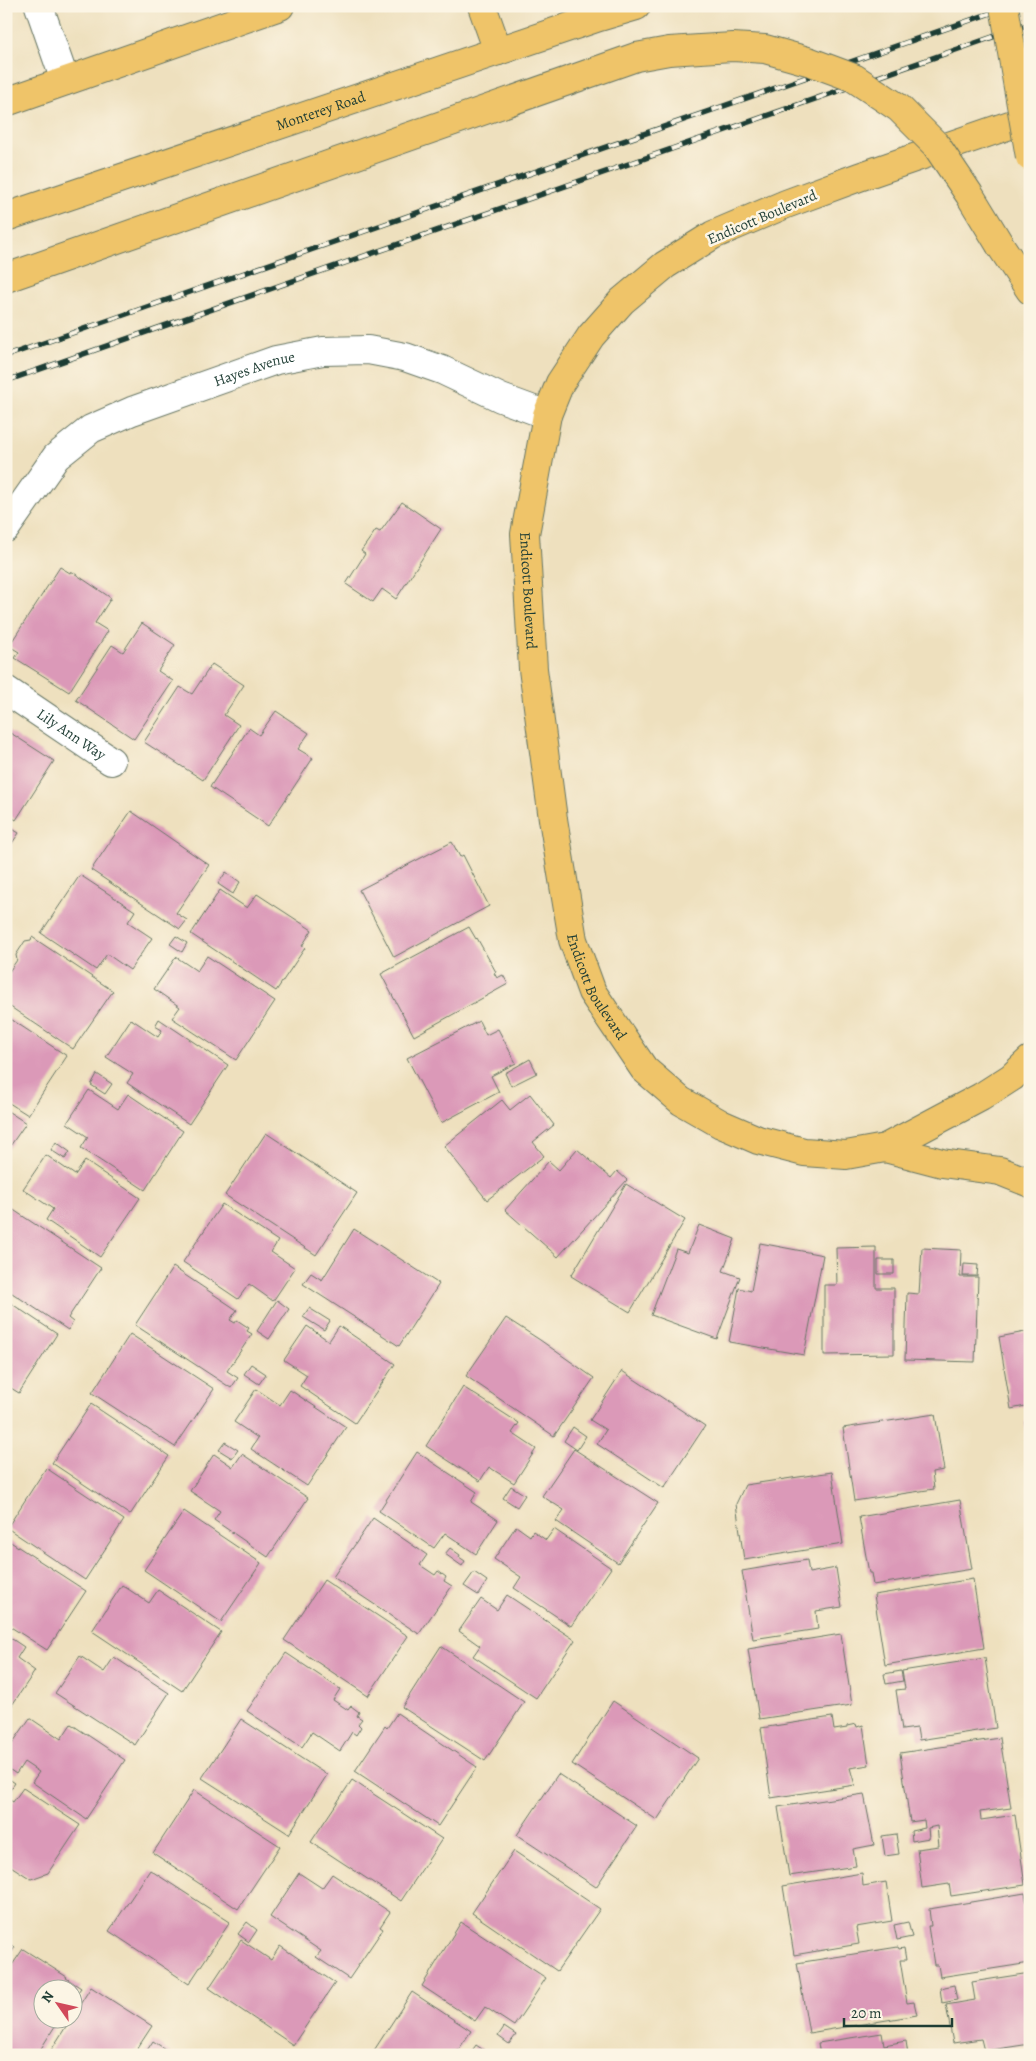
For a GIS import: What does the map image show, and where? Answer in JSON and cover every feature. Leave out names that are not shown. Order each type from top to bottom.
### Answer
[{"type":"main road","points":[[6,102],[280,6]]},
{"type":"main road","points":[[482,6],[498,51]]},
{"type":"main road","name":"Monterey Road","points":[[6,217],[636,6]]},
{"type":"main road","points":[[1004,6],[1030,157]]},
{"type":"main road","points":[[6,278],[636,57],[669,51],[733,47],[766,49],[854,78],[899,108],[936,145],[970,194],[1000,245],[1030,290]]},
{"type":"main road","name":"Endicott Boulevard","points":[[885,1148],[846,1155],[804,1152],[758,1140],[721,1124],[681,1101],[644,1069],[592,992],[573,940],[553,819],[533,669],[525,534],[547,415],[560,383],[591,336],[622,301],[665,265],[713,235],[859,177],[1030,118]]},
{"type":"main road","points":[[885,1148],[981,1097],[1012,1078],[1030,1060]]},
{"type":"main road","points":[[885,1148],[942,1163],[1000,1171],[1030,1183]]},
{"type":"street","points":[[39,6],[65,82]]},
{"type":"street","name":"Hayes Avenue","points":[[6,528],[56,457],[91,429],[132,411],[276,360],[323,351],[368,350],[405,357],[442,370],[501,398],[547,415]]},
{"type":"street","name":"Lily Ann Way","points":[[6,690],[111,761]]},
{"type":"building","points":[[402,502],[441,529],[396,599],[382,589],[373,602],[346,584],[365,554],[361,551],[376,530],[380,532]]},
{"type":"building","points":[[60,567],[70,573],[71,571],[111,598],[95,623],[108,631],[69,692],[15,658],[19,652],[9,646]]},
{"type":"building","points":[[142,623],[175,645],[158,671],[173,681],[134,739],[76,700],[112,645],[123,652]]},
{"type":"building","points":[[212,664],[244,685],[224,715],[239,725],[203,780],[144,742],[180,687],[192,694]]},
{"type":"building","points":[[276,711],[309,733],[298,749],[313,758],[268,826],[210,787],[249,728],[259,735]]},
{"type":"building","points":[[6,730],[54,761],[16,820],[6,814]]},
{"type":"building","points":[[131,811],[209,865],[176,913],[187,920],[180,929],[91,870]]},
{"type":"building","points":[[6,825],[19,833],[6,852]]},
{"type":"building","points":[[452,842],[460,857],[463,855],[489,906],[394,957],[359,890]]},
{"type":"building","points":[[226,872],[240,882],[233,894],[218,884]]},
{"type":"building","points":[[80,875],[135,911],[128,922],[152,938],[130,970],[107,954],[96,970],[41,933]]},
{"type":"building","points":[[220,890],[247,908],[257,894],[312,930],[302,946],[305,948],[276,991],[191,934]]},
{"type":"building","points":[[469,927],[496,972],[494,973],[497,978],[503,975],[508,984],[414,1036],[381,974]]},
{"type":"building","points":[[176,936],[187,943],[182,952],[170,944]]},
{"type":"building","points":[[32,937],[113,991],[73,1049],[6,1004],[6,976],[17,960],[16,955],[25,941],[31,940]]},
{"type":"building","points":[[207,956],[275,1001],[236,1060],[172,1018],[180,1007],[154,989],[176,957],[197,971]]},
{"type":"building","points":[[6,1016],[67,1056],[28,1115],[6,1101]]},
{"type":"building","points":[[131,1019],[158,1037],[162,1030],[155,1026],[159,1019],[228,1065],[189,1124],[127,1083],[133,1074],[106,1057]]},
{"type":"building","points":[[479,1021],[486,1035],[498,1029],[516,1063],[491,1076],[499,1092],[441,1123],[407,1058]]},
{"type":"building","points":[[530,1059],[537,1073],[511,1086],[505,1073]]},
{"type":"building","points":[[97,1074],[112,1084],[105,1094],[91,1085]]},
{"type":"building","points":[[89,1090],[118,1109],[128,1094],[183,1131],[145,1190],[81,1148],[88,1137],[67,1123]]},
{"type":"building","points":[[530,1094],[554,1125],[533,1142],[544,1156],[487,1200],[444,1146],[502,1100],[510,1110]]},
{"type":"building","points":[[6,1110],[26,1123],[6,1152]]},
{"type":"building","points":[[266,1133],[357,1193],[316,1255],[225,1195]]},
{"type":"building","points":[[56,1142],[70,1152],[65,1159],[51,1150]]},
{"type":"building","points":[[577,1149],[611,1178],[617,1171],[627,1180],[558,1257],[505,1210],[549,1161],[559,1170]]},
{"type":"building","points":[[46,1155],[75,1175],[85,1161],[140,1198],[100,1257],[46,1220],[53,1209],[23,1189]]},
{"type":"building","points":[[626,1184],[685,1220],[630,1312],[571,1276]]},
{"type":"building","points":[[222,1204],[278,1241],[271,1252],[295,1268],[273,1301],[249,1284],[238,1299],[183,1262]]},
{"type":"building","points":[[6,1205],[101,1268],[68,1318],[73,1322],[68,1330],[6,1289]]},
{"type":"building","points":[[699,1225],[735,1239],[723,1271],[740,1277],[717,1339],[651,1315],[676,1249],[688,1253]]},
{"type":"building","points":[[354,1229],[439,1284],[399,1346],[303,1284],[311,1273],[322,1280]]},
{"type":"building","points":[[760,1243],[823,1255],[804,1355],[729,1342],[739,1288],[751,1291]]},
{"type":"building","points":[[876,1247],[876,1288],[894,1288],[894,1354],[824,1355],[824,1285],[837,1285],[836,1248]]},
{"type":"building","points":[[922,1248],[961,1250],[960,1277],[978,1277],[975,1362],[905,1360],[907,1293],[919,1294]]},
{"type":"building","points":[[878,1260],[894,1260],[894,1274],[878,1274]]},
{"type":"building","points":[[964,1264],[978,1265],[977,1276],[963,1276]]},
{"type":"building","points":[[173,1267],[237,1310],[230,1320],[235,1323],[237,1320],[249,1328],[247,1331],[252,1334],[227,1371],[238,1378],[231,1388],[135,1325]]},
{"type":"building","points":[[6,1300],[57,1334],[19,1393],[6,1385]]},
{"type":"building","points":[[277,1300],[289,1309],[269,1339],[257,1331]]},
{"type":"building","points":[[309,1308],[330,1321],[324,1330],[303,1317]]},
{"type":"building","points":[[506,1318],[594,1378],[554,1436],[466,1376]]},
{"type":"building","points":[[307,1326],[329,1341],[339,1326],[395,1364],[355,1423],[300,1386],[307,1375],[284,1360]]},
{"type":"building","points":[[1030,1331],[1030,1405],[1011,1409],[999,1337]]},
{"type":"building","points":[[130,1334],[214,1389],[175,1447],[92,1393]]},
{"type":"building","points":[[251,1364],[266,1374],[259,1384],[244,1374]]},
{"type":"building","points":[[622,1371],[705,1426],[664,1488],[597,1444],[606,1430],[590,1420]]},
{"type":"building","points":[[463,1387],[519,1423],[512,1433],[536,1449],[514,1483],[489,1467],[480,1481],[426,1446]]},
{"type":"building","points":[[256,1389],[280,1405],[290,1390],[346,1427],[307,1486],[251,1449],[258,1438],[234,1422]]},
{"type":"building","points":[[91,1404],[169,1456],[130,1515],[52,1463]]},
{"type":"building","points":[[935,1414],[944,1470],[932,1472],[934,1489],[854,1501],[843,1428]]},
{"type":"building","points":[[1025,1422],[1030,1422],[1030,1446],[1029,1446]]},
{"type":"building","points":[[573,1427],[586,1436],[577,1450],[564,1441]]},
{"type":"building","points":[[225,1442],[238,1450],[232,1458],[219,1450]]},
{"type":"building","points":[[574,1449],[658,1503],[618,1563],[556,1521],[564,1510],[542,1496]]},
{"type":"building","points":[[417,1452],[477,1492],[471,1502],[498,1520],[476,1554],[445,1533],[434,1548],[379,1511]]},
{"type":"building","points":[[214,1454],[233,1467],[242,1454],[308,1498],[268,1557],[214,1520],[220,1511],[190,1491]]},
{"type":"building","points":[[46,1468],[124,1520],[85,1580],[7,1528]]},
{"type":"building","points":[[832,1472],[843,1544],[744,1560],[736,1504],[745,1485]]},
{"type":"building","points":[[511,1486],[525,1495],[517,1507],[503,1498]]},
{"type":"building","points":[[960,1500],[972,1569],[873,1585],[859,1517]]},
{"type":"building","points":[[184,1511],[261,1563],[221,1622],[144,1570]]},
{"type":"building","points":[[373,1518],[427,1555],[420,1565],[435,1575],[438,1571],[446,1577],[444,1581],[452,1586],[419,1634],[333,1577]]},
{"type":"building","points":[[516,1526],[530,1536],[533,1531],[546,1540],[554,1529],[611,1568],[571,1626],[514,1588],[521,1577],[494,1559]]},
{"type":"building","points":[[6,1539],[86,1591],[47,1650],[6,1624]]},
{"type":"building","points":[[450,1548],[465,1561],[462,1566],[445,1554]]},
{"type":"building","points":[[807,1560],[809,1573],[836,1568],[842,1607],[816,1611],[818,1629],[753,1639],[742,1571]]},
{"type":"building","points":[[474,1572],[487,1581],[478,1595],[464,1586]]},
{"type":"building","points":[[973,1579],[984,1648],[885,1665],[874,1595]]},
{"type":"building","points":[[324,1580],[408,1636],[368,1696],[284,1640]]},
{"type":"building","points":[[122,1585],[149,1603],[158,1590],[221,1632],[182,1691],[92,1631]]},
{"type":"building","points":[[507,1595],[575,1640],[536,1698],[473,1656],[480,1646],[459,1631],[481,1599],[497,1610]]},
{"type":"building","points":[[841,1634],[852,1705],[759,1719],[748,1649]]},
{"type":"building","points":[[6,1635],[24,1647],[17,1658],[35,1671],[6,1714]]},
{"type":"building","points":[[441,1646],[524,1702],[485,1761],[402,1707]]},
{"type":"building","points":[[286,1653],[340,1689],[333,1700],[348,1710],[351,1706],[359,1712],[357,1716],[362,1719],[358,1724],[361,1727],[356,1735],[352,1732],[340,1751],[312,1732],[302,1747],[247,1711]]},
{"type":"building","points":[[80,1656],[104,1672],[114,1657],[169,1693],[135,1745],[55,1693]]},
{"type":"building","points":[[985,1658],[996,1728],[919,1740],[917,1728],[902,1730],[896,1690],[905,1689],[902,1671]]},
{"type":"building","points":[[901,1671],[903,1681],[886,1684],[884,1674]]},
{"type":"building","points":[[613,1701],[698,1758],[657,1820],[572,1764]]},
{"type":"building","points":[[397,1713],[477,1767],[438,1826],[355,1771],[385,1726],[387,1728]]},
{"type":"building","points":[[832,1717],[834,1730],[856,1724],[857,1727],[863,1725],[869,1765],[850,1768],[855,1785],[771,1798],[761,1728]]},
{"type":"building","points":[[30,1718],[61,1739],[71,1724],[125,1760],[86,1819],[32,1782],[39,1772],[24,1762],[16,1774],[6,1767],[6,1757],[9,1753],[7,1751]]},
{"type":"building","points":[[241,1719],[327,1775],[289,1834],[202,1778]]},
{"type":"building","points":[[1000,1738],[1011,1808],[980,1812],[981,1820],[1015,1815],[1025,1885],[951,1896],[949,1884],[922,1888],[917,1849],[939,1846],[937,1826],[928,1828],[929,1838],[912,1841],[911,1831],[925,1828],[924,1820],[910,1822],[900,1753]]},
{"type":"building","points":[[558,1774],[637,1826],[596,1887],[517,1835]]},
{"type":"building","points":[[6,1777],[15,1783],[8,1793],[6,1792]]},
{"type":"building","points":[[352,1780],[442,1839],[401,1901],[311,1842]]},
{"type":"building","points":[[23,1788],[80,1825],[48,1873],[31,1879],[6,1863],[6,1798],[13,1802]]},
{"type":"building","points":[[194,1790],[280,1846],[238,1909],[153,1853]]},
{"type":"building","points":[[864,1794],[874,1845],[853,1849],[856,1866],[789,1876],[778,1807]]},
{"type":"building","points":[[896,1834],[899,1854],[885,1856],[882,1836]]},
{"type":"building","points":[[514,1851],[600,1909],[557,1971],[472,1913]]},
{"type":"building","points":[[150,1870],[230,1922],[189,1984],[109,1931]]},
{"type":"building","points":[[299,1873],[322,1888],[332,1874],[390,1912],[380,1927],[383,1929],[349,1979],[316,1957],[321,1951],[270,1917]]},
{"type":"building","points":[[862,1873],[863,1886],[886,1882],[892,1921],[856,1927],[859,1944],[794,1955],[783,1886]]},
{"type":"building","points":[[1025,1893],[1030,1920],[1030,1963],[940,1977],[938,1965],[934,1965],[928,1926],[931,1926],[929,1909]]},
{"type":"building","points":[[247,1922],[257,1930],[249,1942],[238,1934]]},
{"type":"building","points":[[461,1922],[546,1978],[514,2026],[485,2007],[475,2021],[422,1986]]},
{"type":"building","points":[[908,1922],[912,1937],[897,1940],[894,1925]]},
{"type":"building","points":[[241,1940],[271,1960],[280,1946],[335,1983],[293,2045],[209,1988]]},
{"type":"building","points":[[6,1941],[15,1947],[6,1960]]},
{"type":"building","points":[[898,1947],[899,1949],[904,1948],[906,1960],[900,1960],[907,2003],[914,2002],[917,2015],[809,2033],[797,1963]]},
{"type":"building","points":[[23,1949],[67,1977],[32,1978],[32,2028],[54,2028],[37,2055],[6,2055],[6,1974]]},
{"type":"building","points":[[1030,1973],[1030,2044],[984,2051],[981,2039],[953,2043],[946,2005],[975,2000],[972,1982]]},
{"type":"building","points":[[954,1985],[957,2000],[942,2003],[940,1988]]},
{"type":"building","points":[[91,1987],[152,2026],[133,2055],[48,2055],[65,2028],[82,2028],[82,2001]]},
{"type":"building","points":[[412,1992],[471,2031],[455,2055],[371,2055]]},
{"type":"building","points":[[504,2027],[516,2035],[509,2044],[498,2036]]},
{"type":"building","points":[[882,2033],[884,2045],[906,2041],[908,2055],[820,2055],[818,2043]]},
{"type":"building","points":[[153,2041],[174,2055],[144,2055]]},
{"type":"building","points":[[476,2045],[491,2055],[469,2055]]},
{"type":"railway","points":[[6,356],[1011,6]]},
{"type":"railway","points":[[6,381],[1030,24]]}]
